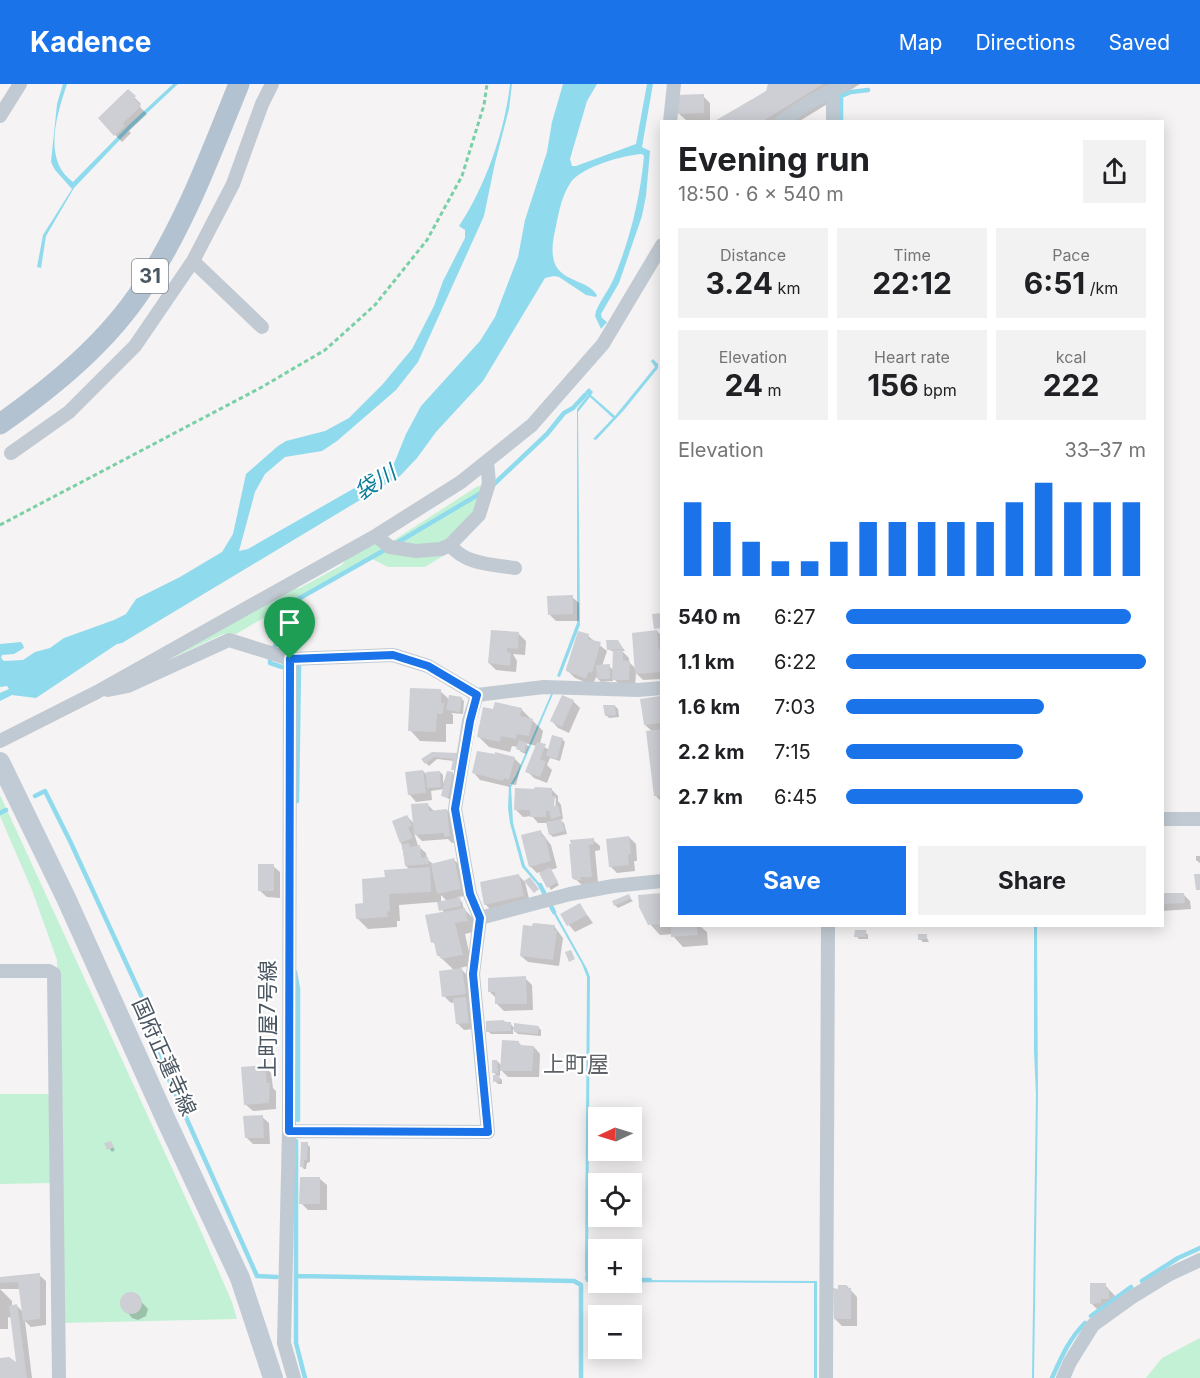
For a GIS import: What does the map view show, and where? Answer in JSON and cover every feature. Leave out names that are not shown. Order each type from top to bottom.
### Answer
[{"type":"main road","name":"31","points":[[0,424],[50,388],[80,361],[112,327],[143,288],[169,245],[192,199],[239,84]]},
{"type":"main road","name":"国府正蓮寺線","points":[[0,762],[66,898],[240,1278],[273,1378]]},
{"type":"street","points":[[0,116],[20,84]]},
{"type":"street","points":[[11,453],[69,412],[135,346],[193,261],[233,184],[262,104],[272,84]]},
{"type":"street","points":[[670,120],[674,84]]},
{"type":"street","points":[[784,120],[808,103],[839,88]]},
{"type":"street","points":[[833,120],[839,88]]},
{"type":"street","points":[[0,741],[97,692],[376,536],[461,482],[532,425],[603,344],[660,248]]},
{"type":"street","points":[[193,261],[261,327]]},
{"type":"street","points":[[376,536],[390,547],[416,551],[441,549],[450,545],[479,515],[489,483],[487,461]]},
{"type":"street","points":[[450,545],[458,554],[473,561],[515,568]]},
{"type":"street","points":[[97,692],[128,686],[229,640],[290,659],[393,655],[428,666],[477,695],[544,687],[638,690],[660,688]]},
{"type":"street","name":"上町屋7号線","points":[[290,659],[289,1131],[284,1343],[294,1378]]},
{"type":"street","points":[[289,1131],[488,1132],[473,974],[480,918],[470,894],[455,809],[470,721],[477,695]]},
{"type":"street","points":[[1164,819],[1200,819]]},
{"type":"street","points":[[480,918],[570,894],[613,886],[660,881]]},
{"type":"street","points":[[826,1378],[828,927]]},
{"type":"street","points":[[0,971],[49,971],[54,974],[59,1378]]},
{"type":"street","points":[[1064,1378],[1070,1362],[1093,1325],[1168,1275],[1200,1260]]},
{"type":"path","points":[[0,525],[262,387],[325,350],[375,305],[428,240],[462,176],[484,105],[487,84]]},
{"type":"green space","points":[[478,486],[483,487],[479,508],[449,541],[420,547],[391,542]]},
{"type":"green space","points":[[373,542],[418,556],[448,553],[425,567],[388,567],[368,557],[236,634],[223,634],[127,679],[288,590],[300,588],[342,565],[350,553]]},
{"type":"green space","points":[[0,795],[200,1229],[232,1302],[237,1319],[63,1323],[57,960],[32,890],[0,816]]},
{"type":"green space","points":[[0,1094],[51,1094],[53,1183],[0,1184]]},
{"type":"green space","points":[[1200,1338],[1200,1378],[1146,1378],[1162,1358]]},
{"type":"water","points":[[63,84],[67,84],[56,122],[55,149],[63,173],[73,182],[130,124],[173,84],[178,84],[132,127],[74,188],[46,236],[41,268],[37,267],[43,235],[72,189],[51,162],[57,104]]},
{"type":"water","name":"袋川","points":[[510,84],[512,84],[509,109],[484,216],[418,362],[396,390],[337,441],[322,451],[285,457],[265,474],[255,492],[239,551],[248,549],[393,466],[421,406],[480,341],[495,317],[518,257],[525,220],[547,152],[552,122],[563,84],[597,84],[587,101],[570,159],[572,166],[576,166],[636,144],[647,84],[653,84],[642,147],[650,151],[646,196],[642,216],[619,283],[601,314],[607,322],[601,329],[595,316],[596,311],[614,278],[625,249],[640,188],[644,156],[642,154],[614,159],[584,171],[571,182],[561,203],[553,241],[554,261],[560,271],[588,286],[597,295],[596,297],[586,295],[559,277],[545,278],[483,381],[436,432],[400,476],[117,644],[36,698],[12,695],[0,701],[0,693],[9,689],[7,686],[0,687],[0,644],[21,642],[24,648],[14,654],[2,655],[1,658],[4,661],[23,660],[35,652],[50,648],[64,638],[126,614],[136,599],[222,552],[233,534],[246,474],[286,441],[325,431],[349,418],[382,385],[412,349],[465,238],[465,230],[459,226],[477,194],[499,139]]},
{"type":"water","points":[[653,359],[658,364],[658,368],[596,440],[593,439],[613,418],[590,397],[578,412],[580,625],[560,677],[557,676],[577,623],[577,409],[588,395],[585,392],[589,388],[593,392],[591,395],[615,416],[655,367],[651,361]]},
{"type":"water","points":[[551,694],[553,694],[511,787],[513,823],[525,866],[544,889],[542,890],[522,867],[508,808],[509,787]]},
{"type":"water","points":[[553,908],[590,977],[588,1282],[586,1282],[585,1269],[587,977],[551,909]]},
{"type":"water","points":[[1034,927],[1037,927],[1038,1095],[1034,1378],[1032,1378],[1036,1095]]},
{"type":"water","points":[[642,1280],[817,1281],[817,1378],[814,1378],[814,1283],[642,1282]]},
{"type":"building","points":[[768,84],[823,84],[764,120],[716,120],[766,91]]},
{"type":"building","points":[[128,89],[136,96],[134,98],[141,106],[123,123],[125,126],[114,136],[98,118]]},
{"type":"building","points":[[704,94],[704,113],[678,114],[677,95]]},
{"type":"building","points":[[573,595],[573,614],[548,615],[547,596]]},
{"type":"building","points":[[660,613],[660,628],[654,629],[652,614]]},
{"type":"building","points":[[491,630],[519,632],[518,649],[507,648],[507,652],[511,653],[510,666],[488,663]]},
{"type":"building","points":[[657,630],[660,672],[635,674],[632,633]]},
{"type":"building","points":[[578,631],[589,634],[588,639],[601,642],[592,673],[589,671],[586,679],[566,671]]},
{"type":"building","points":[[606,640],[618,640],[623,649],[607,650]]},
{"type":"building","points":[[613,650],[623,650],[623,660],[630,661],[629,680],[612,680]]},
{"type":"building","points":[[610,664],[610,679],[597,679],[596,665]]},
{"type":"building","points":[[410,688],[441,689],[441,703],[444,703],[443,714],[437,714],[436,732],[408,731]]},
{"type":"building","points":[[449,695],[462,697],[460,712],[446,710]]},
{"type":"building","points":[[562,695],[574,700],[562,727],[550,721]]},
{"type":"building","points":[[660,696],[660,723],[644,725],[640,699]]},
{"type":"building","points":[[495,702],[522,708],[520,716],[533,719],[529,736],[517,734],[516,739],[501,736],[500,742],[477,737],[483,707],[493,709]]},
{"type":"building","points":[[603,705],[615,705],[616,715],[605,716]]},
{"type":"building","points":[[660,729],[660,796],[654,796],[646,731]]},
{"type":"building","points":[[552,735],[563,738],[557,759],[546,756]]},
{"type":"building","points":[[519,740],[527,743],[524,752],[516,749]]},
{"type":"building","points":[[537,742],[546,744],[540,759],[546,762],[540,777],[525,772]]},
{"type":"building","points":[[477,751],[495,754],[495,752],[515,757],[509,780],[504,778],[503,781],[472,773]]},
{"type":"building","points":[[432,752],[458,753],[455,770],[451,770],[453,759],[434,757],[425,764],[421,759]]},
{"type":"building","points":[[423,770],[426,793],[408,795],[405,772]]},
{"type":"building","points":[[440,771],[441,787],[427,788],[426,772]]},
{"type":"building","points":[[447,771],[453,772],[448,798],[441,796]]},
{"type":"building","points":[[535,787],[552,788],[552,796],[555,796],[554,806],[558,805],[561,816],[551,819],[549,811],[546,811],[546,817],[530,817],[530,810],[514,810],[515,788],[534,789]]},
{"type":"building","points":[[428,803],[429,811],[447,809],[450,836],[444,837],[444,833],[414,835],[411,804]]},
{"type":"building","points":[[407,815],[412,826],[408,827],[413,838],[400,843],[392,821]]},
{"type":"building","points":[[561,819],[565,831],[549,835],[546,822]]},
{"type":"building","points":[[541,830],[542,837],[545,836],[551,861],[529,867],[521,835]]},
{"type":"building","points":[[629,836],[631,854],[628,855],[629,865],[609,867],[606,839]]},
{"type":"building","points":[[594,838],[594,844],[589,845],[592,877],[580,877],[581,880],[575,880],[572,878],[570,840]]},
{"type":"building","points":[[409,843],[410,847],[420,845],[421,858],[428,857],[429,864],[405,866],[402,844]]},
{"type":"building","points":[[454,858],[461,889],[437,894],[431,864]]},
{"type":"building","points":[[258,864],[274,864],[274,891],[258,891]]},
{"type":"building","points":[[430,867],[431,892],[389,894],[388,917],[356,919],[355,904],[363,903],[362,879],[385,877],[384,870]]},
{"type":"building","points":[[550,867],[558,882],[547,888],[539,873]]},
{"type":"building","points":[[519,874],[524,896],[484,905],[480,882]]},
{"type":"building","points":[[1194,874],[1200,874],[1200,890],[1196,890]]},
{"type":"building","points":[[530,877],[539,889],[534,893],[524,881]]},
{"type":"building","points":[[660,893],[660,924],[648,925],[639,907],[638,895]]},
{"type":"building","points":[[1164,893],[1184,893],[1185,903],[1164,904]]},
{"type":"building","points":[[629,894],[631,898],[614,906],[612,901]]},
{"type":"building","points":[[460,897],[461,906],[439,911],[437,902]]},
{"type":"building","points":[[580,903],[587,915],[567,926],[560,914]]},
{"type":"building","points":[[465,908],[468,921],[455,923],[463,955],[441,959],[440,955],[437,956],[434,942],[431,943],[425,915]]},
{"type":"building","points":[[533,923],[555,925],[554,930],[557,930],[553,960],[520,956],[523,925],[532,926]]},
{"type":"building","points":[[671,927],[697,927],[698,935],[671,937]]},
{"type":"building","points":[[855,930],[866,930],[866,937],[854,937]]},
{"type":"building","points":[[918,934],[927,934],[927,939],[918,940]]},
{"type":"building","points":[[571,950],[575,959],[569,962],[565,952]]},
{"type":"building","points":[[462,968],[466,994],[442,997],[439,971]]},
{"type":"building","points":[[526,976],[527,1004],[495,1004],[495,992],[488,992],[488,978]]},
{"type":"building","points":[[466,997],[469,1023],[456,1024],[453,998]]},
{"type":"building","points":[[504,1020],[504,1022],[511,1022],[511,1031],[486,1032],[486,1021]]},
{"type":"building","points":[[514,1023],[539,1026],[538,1034],[514,1032]]},
{"type":"building","points":[[502,1040],[519,1041],[519,1045],[534,1046],[532,1071],[500,1071]]},
{"type":"building","points":[[492,1060],[497,1060],[498,1073],[492,1073]]},
{"type":"building","points":[[265,1065],[267,1083],[270,1083],[269,1103],[244,1105],[241,1067]]},
{"type":"building","points":[[493,1075],[499,1075],[499,1081],[493,1082]]},
{"type":"building","points":[[263,1115],[264,1138],[245,1138],[243,1116]]},
{"type":"building","points":[[111,1141],[114,1147],[107,1150],[104,1143]]},
{"type":"building","points":[[301,1142],[308,1142],[307,1160],[304,1160],[304,1167],[300,1167]]},
{"type":"building","points":[[300,1177],[320,1177],[320,1204],[299,1204]]},
{"type":"building","points":[[40,1273],[40,1319],[23,1321],[18,1282],[0,1283],[0,1277]]},
{"type":"building","points":[[1090,1283],[1106,1283],[1106,1289],[1109,1289],[1109,1299],[1101,1299],[1101,1303],[1090,1304]]},
{"type":"building","points":[[838,1285],[847,1285],[847,1288],[851,1288],[851,1319],[834,1319],[833,1288],[838,1289]]},
{"type":"building","points":[[131,1292],[139,1295],[142,1303],[139,1311],[131,1314],[123,1311],[120,1303],[123,1295]]},
{"type":"building","points":[[17,1304],[27,1378],[0,1378],[0,1358],[9,1357],[16,1362],[9,1306]]},
{"type":"waterway","points":[[841,120],[841,96],[868,90]]},
{"type":"waterway","points":[[493,485],[547,434],[564,413],[573,408],[585,395]]},
{"type":"waterway","points":[[395,544],[481,493]]},
{"type":"waterway","points":[[275,646],[293,602],[388,548]]},
{"type":"waterway","points":[[270,661],[282,667]]},
{"type":"waterway","points":[[297,801],[299,666]]},
{"type":"waterway","points":[[35,796],[45,791],[70,841],[163,1043],[159,1057],[257,1276],[277,1277]]},
{"type":"waterway","points":[[0,813],[6,810]]},
{"type":"waterway","points":[[540,885],[554,912]]},
{"type":"waterway","points":[[295,972],[298,989],[298,1120]]},
{"type":"waterway","points":[[296,1141],[296,1343],[305,1378]]},
{"type":"waterway","points":[[1142,1281],[1178,1258],[1200,1248]]},
{"type":"waterway","points":[[297,1276],[574,1281],[581,1285],[581,1378]]},
{"type":"waterway","points":[[642,1280],[650,1280]]},
{"type":"waterway","points":[[1091,1316],[1131,1287]]},
{"type":"waterway","points":[[1052,1378],[1070,1342],[1085,1323]]},
{"type":"district","name":"上町屋","points":[[576,1064]]},
{"type":"route","points":[[393,655],[428,666],[477,695],[470,721],[455,809],[470,894],[480,918],[473,974],[488,1132],[289,1131],[290,659],[393,655]]}]
